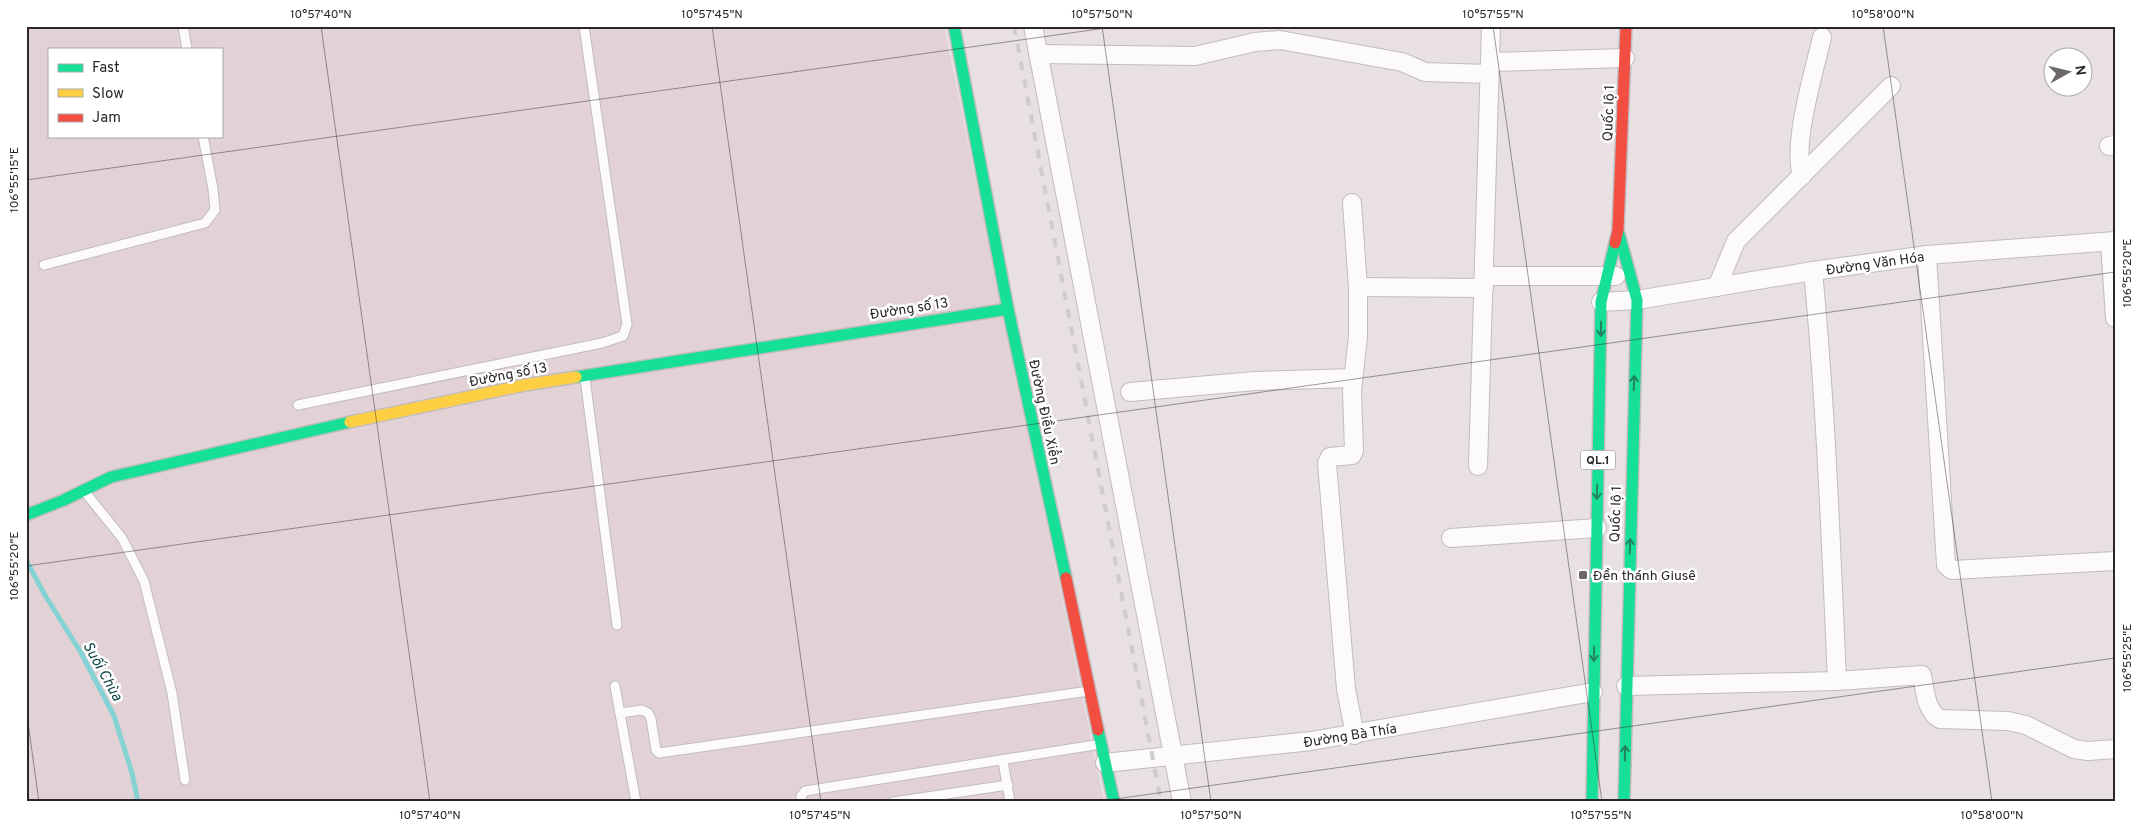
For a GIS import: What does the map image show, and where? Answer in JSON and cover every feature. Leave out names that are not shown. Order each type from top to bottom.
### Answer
[{"type":"main road","name":"Đường Điều Xiển","points":[[954,26],[1008,309],[1114,802]]},
{"type":"main road","name":"Quốc lộ 1","points":[[1624,802],[1597,528],[1601,302],[1618,230],[1626,26]]},
{"type":"main road","name":"Quốc lộ 1","points":[[1592,802],[1612,689],[1637,300],[1618,230]]},
{"type":"main road","name":"Đường số 13","points":[[26,515],[56,504],[111,477],[307,431],[525,385],[1008,309]]},
{"type":"street","points":[[1033,26],[1182,802]]},
{"type":"street","points":[[1478,466],[1491,26]]},
{"type":"street","points":[[1802,176],[1799,166],[1799,145],[1822,37]]},
{"type":"street","points":[[1038,54],[1195,56],[1255,42],[1280,40],[1402,62],[1426,72],[1625,58]]},
{"type":"street","points":[[1717,287],[1736,241],[1891,86]]},
{"type":"street","points":[[1352,203],[1358,287],[1358,336],[1353,378],[1354,451],[1352,454],[1330,457],[1327,463],[1346,689],[1355,735]]},
{"type":"street","points":[[2112,242],[2115,318]]},
{"type":"street","name":"Đường Văn Hóa","points":[[1601,302],[1637,300],[1813,271],[1927,255],[2112,242]]},
{"type":"street","points":[[1927,255],[1946,565],[1952,570],[2115,561]]},
{"type":"street","points":[[1813,271],[1820,343],[1828,478],[1837,681]]},
{"type":"street","points":[[1358,287],[1607,276],[1631,277]]},
{"type":"street","points":[[1130,392],[1255,382],[1353,378]]},
{"type":"street","points":[[1451,538],[1597,528]]},
{"type":"street","name":"Đường Bà Thía","points":[[1105,763],[1311,742],[1612,689],[1837,681],[1922,675],[1929,707],[1933,715],[1940,719],[2008,721],[2026,725],[2074,749],[2088,751],[2115,749]]},
{"type":"lane","points":[[183,26],[187,48]]},
{"type":"lane","points":[[298,405],[602,343],[623,336],[627,324],[584,26]]},
{"type":"lane","points":[[44,265],[205,223],[215,210],[204,138]]},
{"type":"lane","points":[[584,375],[617,625]]},
{"type":"lane","points":[[83,490],[122,538],[144,582],[172,693],[185,780]]},
{"type":"lane","points":[[615,686],[636,802]]},
{"type":"lane","points":[[620,713],[642,710],[648,713],[656,750],[659,753],[1090,692]]},
{"type":"lane","points":[[802,802],[801,796],[805,791],[1101,744]]},
{"type":"lane","points":[[1003,761],[1010,802]]},
{"type":"lane","points":[[893,802],[1008,785]]},
{"type":"shaded area","points":[[26,26],[944,26],[1104,802],[26,802]]},
{"type":"waterway","name":"Suối Chùa","points":[[26,560],[46,597],[80,651],[114,716],[132,773],[138,802]]},
{"type":"railway","points":[[1014,26],[1161,802]]},
{"type":"traffic: fast","points":[[954,26],[1008,309],[1066,578]]},
{"type":"traffic: fast","points":[[1619,234],[1637,300],[1624,802]]},
{"type":"traffic: fast","points":[[1592,802],[1601,302],[1615,243]]},
{"type":"traffic: fast","points":[[576,377],[1008,309]]},
{"type":"traffic: fast","points":[[26,515],[64,500],[111,477],[350,422]]},
{"type":"traffic: fast","points":[[1098,730],[1114,802]]},
{"type":"traffic: slow","points":[[350,422],[525,385],[576,377]]},
{"type":"traffic: jam","points":[[1615,243],[1618,230],[1626,26]]},
{"type":"traffic: jam","points":[[1066,578],[1098,730]]},
{"type":"place","name":"Đền thánh Giusê","points":[[1583,575]]}]
